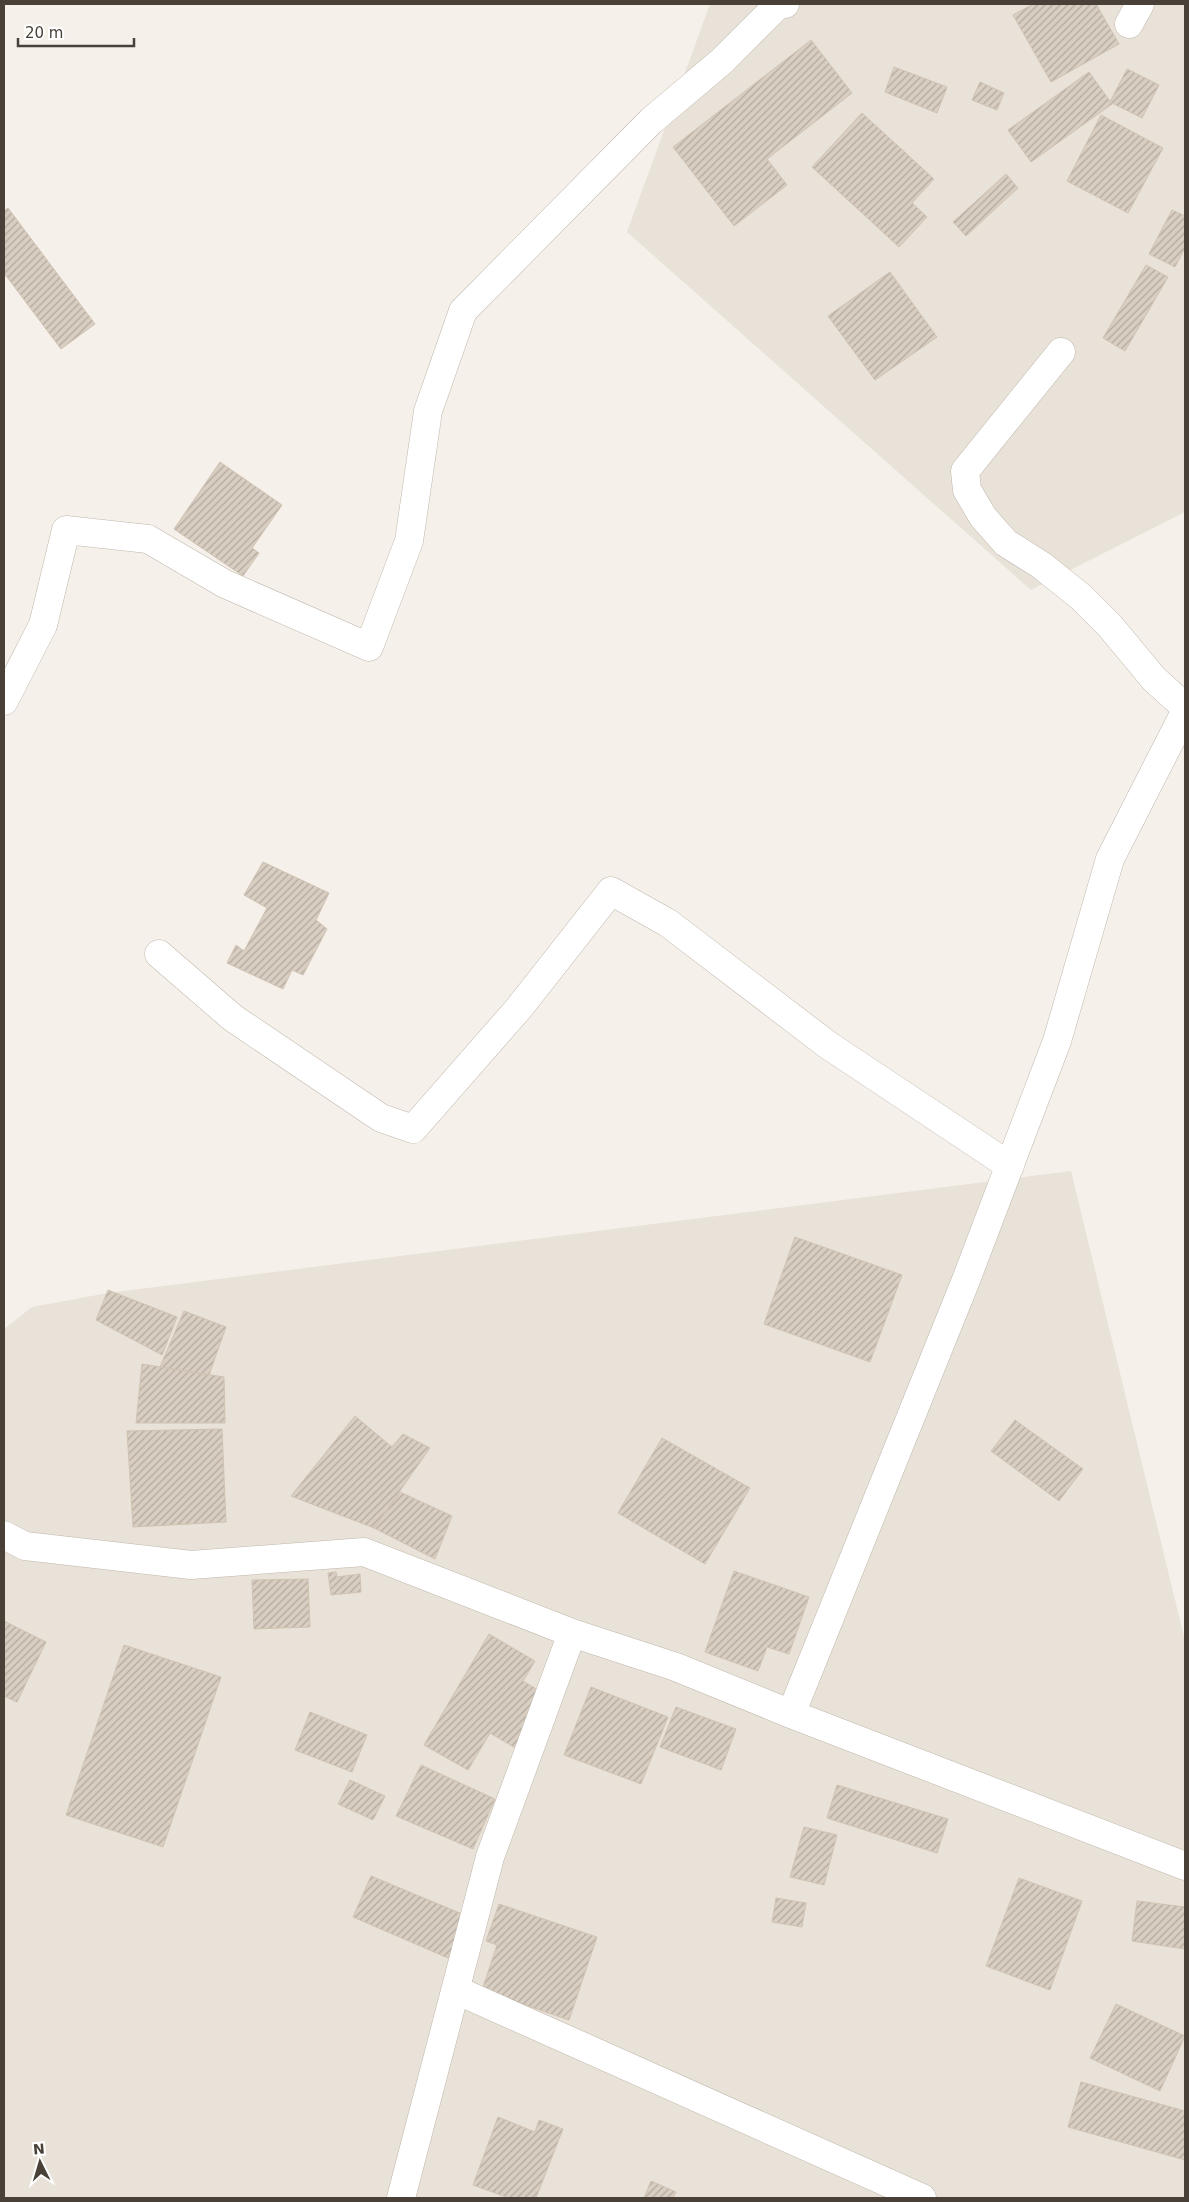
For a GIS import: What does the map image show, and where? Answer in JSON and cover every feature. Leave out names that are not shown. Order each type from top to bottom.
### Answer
[{"type":"street","points":[[4,701],[42,624],[66,530],[148,539],[225,584],[369,647],[409,541],[428,410],[463,312],[651,121],[722,61],[777,6],[785,4]]},
{"type":"street","points":[[1061,352],[965,470],[967,490],[983,517],[1006,543],[1041,565],[1081,596],[1110,626],[1154,679],[1185,707]]},
{"type":"street","points":[[791,1714],[966,1280],[1057,1041],[1110,859],[1185,712]]},
{"type":"street","points":[[159,954],[233,1018],[381,1118],[413,1129],[519,1008],[611,891],[668,923],[828,1046],[1010,1166]]},
{"type":"street","points":[[4,1535],[25,1546],[191,1565],[364,1552],[572,1634],[676,1666],[791,1714],[1185,1866]]},
{"type":"street","points":[[401,2198],[490,1857],[572,1634]]},
{"type":"street","points":[[456,1990],[922,2198]]},
{"type":"shaded area","points":[[710,4],[1185,4],[1185,512],[1031,590],[627,232]]},
{"type":"shaded area","points":[[1071,1171],[1185,1641],[1185,2198],[4,2198],[4,1329],[32,1307],[108,1293]]},
{"type":"building","points":[[1033,4],[1096,4],[1119,44],[1051,82],[1013,15]]},
{"type":"building","points":[[811,40],[852,93],[767,159],[787,185],[734,226],[673,147]]},
{"type":"building","points":[[894,67],[947,87],[937,113],[885,92]]},
{"type":"building","points":[[1127,69],[1159,85],[1142,118],[1110,102]]},
{"type":"building","points":[[1089,72],[1112,104],[1031,162],[1008,130]]},
{"type":"building","points":[[980,82],[1004,93],[997,110],[972,100]]},
{"type":"building","points":[[862,113],[934,179],[912,203],[927,217],[899,247],[812,167]]},
{"type":"building","points":[[1101,115],[1163,148],[1128,213],[1067,181]]},
{"type":"building","points":[[1006,174],[1018,188],[966,236],[953,222]]},
{"type":"building","points":[[8,208],[95,324],[61,349],[4,273],[4,211]]},
{"type":"building","points":[[1172,210],[1185,216],[1185,248],[1175,267],[1149,254]]},
{"type":"building","points":[[1146,265],[1168,277],[1125,351],[1103,338]]},
{"type":"building","points":[[890,272],[937,337],[875,380],[828,316]]},
{"type":"building","points":[[220,462],[282,505],[252,548],[259,553],[243,576],[174,529]]},
{"type":"building","points":[[263,862],[329,893],[316,920],[327,929],[303,975],[292,970],[283,989],[227,963],[236,945],[244,951],[267,908],[244,895]]},
{"type":"building","points":[[795,1237],[902,1275],[870,1362],[764,1324]]},
{"type":"building","points":[[108,1290],[177,1317],[162,1355],[96,1320]]},
{"type":"building","points":[[184,1311],[226,1327],[209,1375],[160,1367]]},
{"type":"building","points":[[142,1364],[224,1377],[225,1423],[136,1423]]},
{"type":"building","points":[[355,1416],[392,1447],[403,1434],[430,1448],[374,1528],[291,1496]]},
{"type":"building","points":[[1015,1420],[1083,1469],[1059,1501],[991,1451]]},
{"type":"building","points":[[222,1429],[226,1522],[133,1527],[127,1431]]},
{"type":"building","points":[[662,1438],[750,1488],[705,1564],[618,1513]]},
{"type":"building","points":[[400,1492],[452,1516],[435,1559],[374,1528]]},
{"type":"building","points":[[734,1571],[809,1597],[789,1654],[767,1647],[758,1671],[705,1652]]},
{"type":"building","points":[[336,1572],[337,1577],[360,1574],[361,1592],[331,1595],[328,1573]]},
{"type":"building","points":[[308,1579],[310,1627],[254,1629],[252,1580]]},
{"type":"building","points":[[4,1621],[46,1642],[17,1702],[4,1696]]},
{"type":"building","points":[[489,1634],[535,1661],[523,1681],[548,1696],[517,1749],[490,1733],[468,1770],[424,1745]]},
{"type":"building","points":[[124,1645],[221,1677],[163,1847],[66,1815]]},
{"type":"building","points":[[591,1687],[668,1717],[641,1784],[564,1755]]},
{"type":"building","points":[[676,1707],[736,1729],[721,1770],[660,1747]]},
{"type":"building","points":[[310,1712],[367,1735],[352,1772],[295,1750]]},
{"type":"building","points":[[421,1765],[495,1799],[473,1849],[396,1816]]},
{"type":"building","points":[[350,1780],[385,1796],[373,1820],[338,1804]]},
{"type":"building","points":[[837,1785],[948,1819],[937,1853],[827,1818]]},
{"type":"building","points":[[804,1827],[837,1835],[824,1885],[790,1877]]},
{"type":"building","points":[[371,1876],[467,1916],[448,1958],[353,1917]]},
{"type":"building","points":[[1019,1878],[1082,1901],[1050,1990],[986,1966]]},
{"type":"building","points":[[776,1898],[806,1903],[802,1927],[772,1922]]},
{"type":"building","points":[[1137,1901],[1185,1907],[1185,1949],[1132,1941]]},
{"type":"building","points":[[499,1904],[597,1937],[569,2020],[482,1990],[497,1945],[486,1941]]},
{"type":"building","points":[[1116,2004],[1185,2036],[1160,2091],[1090,2058]]},
{"type":"building","points":[[1081,2082],[1185,2111],[1185,2160],[1068,2127]]},
{"type":"building","points":[[498,2117],[535,2132],[539,2120],[563,2129],[536,2198],[509,2198],[473,2185]]},
{"type":"building","points":[[651,2181],[676,2192],[673,2198],[644,2198]]}]
